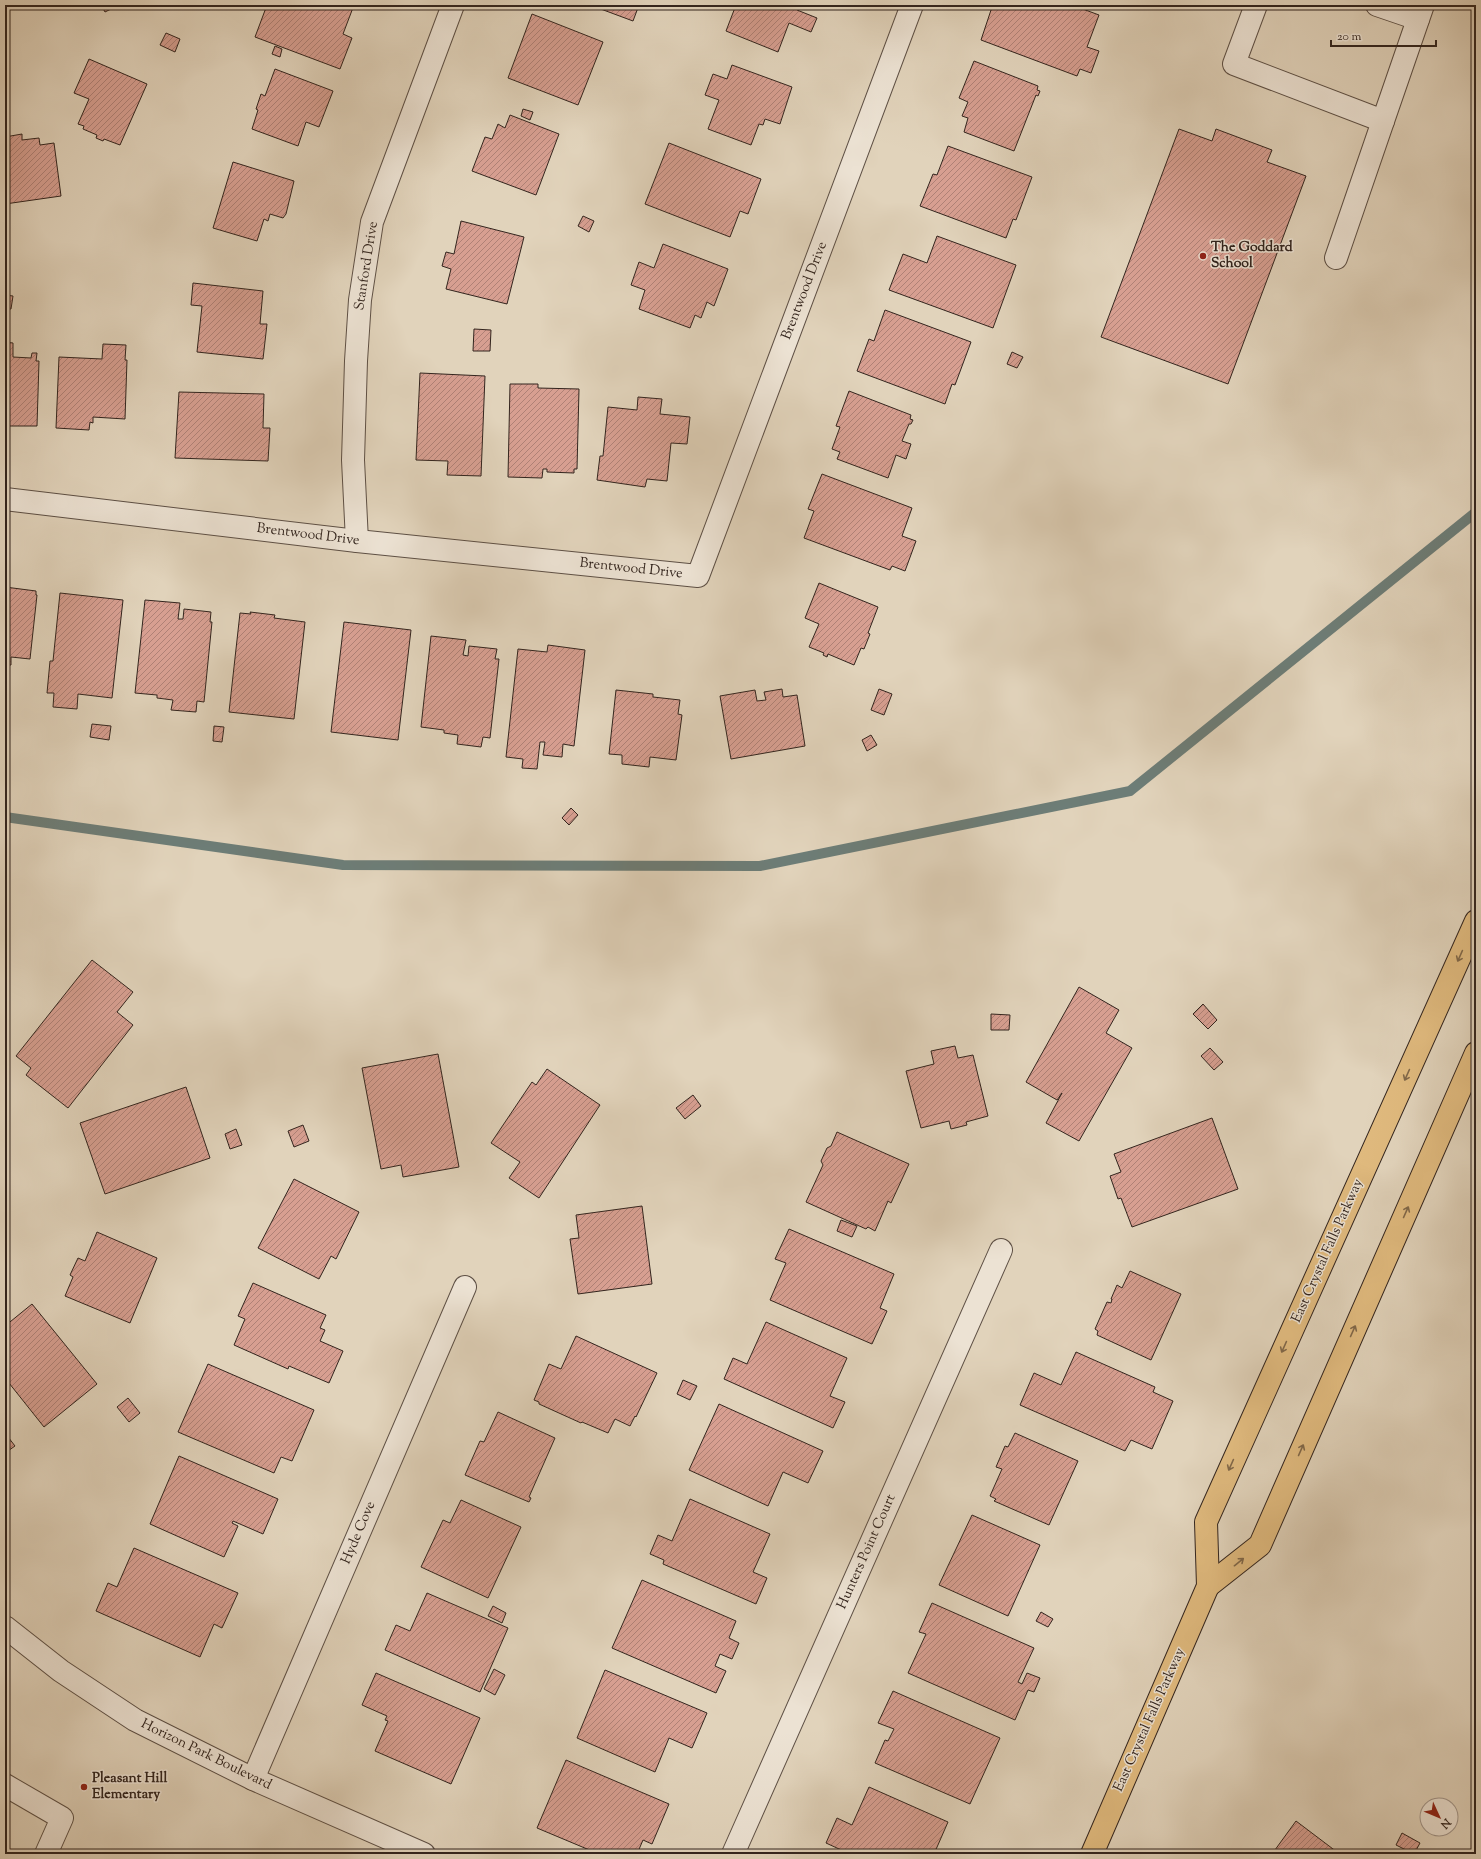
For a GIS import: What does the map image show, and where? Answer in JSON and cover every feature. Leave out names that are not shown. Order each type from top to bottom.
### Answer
[{"type":"main road","name":"East Crystal Falls Parkway","points":[[1092,1854],[1208,1586],[1206,1522],[1476,921]]},
{"type":"main road","name":"East Crystal Falls Parkway","points":[[1208,1586],[1260,1545],[1476,1053]]},
{"type":"street","name":"Stanford Drive","points":[[357,541],[353,460],[356,361],[360,300],[372,222],[452,5]]},
{"type":"street","name":"Brentwood Drive","points":[[5,499],[357,541],[698,576],[912,5]]},
{"type":"street","points":[[1256,5],[1234,64],[1383,121]]},
{"type":"street","points":[[1336,258],[1421,12],[1378,5]]},
{"type":"street","name":"Hunters Point Court","points":[[733,1854],[1001,1250]]},
{"type":"street","name":"Hyde Cove","points":[[253,1779],[465,1288]]},
{"type":"street","name":"Horizon Park Boulevard","points":[[5,1627],[61,1671],[135,1720],[253,1779],[424,1854]]},
{"type":"street","points":[[5,1785],[62,1818],[46,1854]]},
{"type":"building","points":[[101,5],[119,5],[105,12]]},
{"type":"building","points":[[267,5],[354,5],[343,34],[352,38],[340,69],[255,37]]},
{"type":"building","points":[[590,5],[639,5],[633,21]]},
{"type":"building","points":[[736,5],[799,5],[797,10],[817,18],[811,32],[789,23],[778,52],[726,31]]},
{"type":"building","points":[[999,5],[1072,5],[1099,15],[1087,47],[1099,51],[1091,73],[1080,69],[1077,76],[981,40],[992,7],[997,9]]},
{"type":"building","points":[[532,14],[603,42],[578,105],[508,78]]},
{"type":"building","points":[[166,33],[180,39],[175,52],[160,45]]},
{"type":"building","points":[[275,46],[282,49],[280,57],[272,54]]},
{"type":"building","points":[[89,59],[147,84],[120,145],[104,139],[103,141],[96,138],[97,135],[83,129],[84,126],[78,124],[89,99],[74,93]]},
{"type":"building","points":[[974,61],[1038,86],[1037,90],[1040,91],[1038,96],[1036,95],[1014,151],[964,132],[968,118],[962,116],[968,102],[959,98]]},
{"type":"building","points":[[732,65],[792,87],[780,124],[765,119],[763,125],[759,124],[751,145],[708,129],[719,100],[705,95],[713,74],[727,79]]},
{"type":"building","points":[[275,69],[333,91],[319,127],[306,122],[298,146],[252,129],[261,94],[265,96]]},
{"type":"building","points":[[523,109],[533,112],[530,120],[521,116]]},
{"type":"building","points":[[510,115],[559,134],[536,195],[472,171],[485,137],[492,139],[498,124],[505,128]]},
{"type":"building","name":"The Goddard School","points":[[1179,129],[1212,141],[1216,129],[1272,150],[1267,162],[1306,176],[1228,384],[1101,337]]},
{"type":"building","points":[[22,134],[22,140],[39,138],[40,145],[54,143],[61,196],[5,204],[5,137]]},
{"type":"building","points":[[669,143],[761,179],[748,214],[740,211],[730,237],[645,204]]},
{"type":"building","points":[[948,146],[1032,177],[1016,220],[1013,219],[1006,238],[920,206],[933,174],[937,175]]},
{"type":"building","points":[[233,162],[294,181],[286,214],[283,218],[270,214],[268,221],[264,219],[257,241],[213,228]]},
{"type":"building","points":[[583,216],[594,221],[589,232],[578,226]]},
{"type":"building","points":[[461,221],[524,237],[507,304],[446,289],[451,269],[442,266],[446,252],[454,254]]},
{"type":"building","points":[[937,236],[1016,265],[993,328],[889,290],[903,254],[927,263]]},
{"type":"building","points":[[663,244],[728,269],[714,306],[707,302],[701,318],[695,315],[690,328],[639,309],[645,290],[631,285],[639,262],[654,268]]},
{"type":"building","points":[[193,283],[263,291],[260,324],[267,324],[263,359],[197,352],[202,306],[191,305]]},
{"type":"building","points":[[5,295],[13,296],[11,309],[5,309]]},
{"type":"building","points":[[885,310],[971,342],[955,385],[952,384],[945,404],[857,371],[869,339],[874,341]]},
{"type":"building","points":[[474,329],[491,330],[490,351],[473,351]]},
{"type":"building","points":[[5,342],[13,343],[13,357],[31,358],[32,353],[37,353],[36,361],[39,361],[37,426],[5,426]]},
{"type":"building","points":[[103,344],[126,345],[125,360],[127,360],[125,419],[93,417],[93,423],[90,422],[89,430],[56,428],[59,357],[102,359]]},
{"type":"building","points":[[1012,352],[1023,357],[1017,368],[1007,364]]},
{"type":"building","points":[[420,373],[485,376],[481,476],[447,475],[448,461],[416,460]]},
{"type":"building","points":[[510,384],[538,384],[538,388],[579,389],[577,469],[574,469],[574,473],[547,472],[547,469],[543,469],[542,478],[508,477]]},
{"type":"building","points":[[849,391],[911,415],[910,419],[913,420],[911,424],[909,424],[902,441],[911,444],[906,459],[896,455],[888,478],[837,459],[840,452],[832,449],[840,427],[836,426]]},
{"type":"building","points":[[179,392],[264,394],[263,428],[270,428],[268,461],[175,458]]},
{"type":"building","points":[[638,397],[662,399],[660,414],[690,417],[687,444],[671,443],[667,481],[647,479],[645,487],[597,480],[600,456],[603,456],[608,407],[637,410]]},
{"type":"building","points":[[822,474],[912,508],[902,536],[916,541],[905,571],[892,566],[890,570],[804,538],[814,511],[808,509]]},
{"type":"building","points":[[819,583],[878,607],[868,633],[870,634],[864,649],[861,648],[854,665],[828,654],[827,657],[823,655],[824,653],[809,647],[819,624],[805,618]]},
{"type":"building","points":[[5,587],[36,591],[37,595],[30,659],[11,657],[11,665],[5,665]]},
{"type":"building","points":[[60,593],[123,600],[112,698],[78,694],[77,709],[53,707],[54,693],[47,693],[50,661],[53,661]]},
{"type":"building","points":[[145,600],[180,603],[178,619],[183,619],[184,609],[211,612],[210,622],[212,622],[204,702],[197,701],[196,712],[171,710],[173,700],[157,698],[157,695],[135,693]]},
{"type":"building","points":[[250,612],[275,615],[274,618],[305,622],[294,719],[229,712],[240,613],[251,614]]},
{"type":"building","points":[[344,622],[411,630],[398,740],[331,732]]},
{"type":"building","points":[[431,636],[466,640],[463,655],[468,656],[469,646],[497,649],[495,659],[499,659],[490,738],[483,737],[481,747],[457,744],[458,735],[444,733],[444,730],[421,727]]},
{"type":"building","points":[[548,645],[585,650],[574,746],[563,744],[562,757],[543,755],[545,742],[540,742],[537,769],[522,768],[523,759],[506,757],[518,649],[547,652]]},
{"type":"building","points":[[782,689],[783,697],[797,695],[805,746],[731,759],[720,696],[755,690],[757,701],[766,700],[764,692]]},
{"type":"building","points":[[879,689],[892,694],[884,715],[871,710]]},
{"type":"building","points":[[616,690],[653,694],[653,697],[680,700],[678,714],[682,715],[676,760],[650,757],[649,767],[622,764],[622,755],[609,754]]},
{"type":"building","points":[[92,724],[111,726],[109,740],[90,737]]},
{"type":"building","points":[[214,726],[224,727],[222,742],[213,741]]},
{"type":"building","points":[[871,735],[877,745],[867,751],[862,740]]},
{"type":"building","points":[[571,808],[578,815],[569,825],[562,818]]},
{"type":"building","points":[[92,960],[133,992],[117,1012],[133,1025],[68,1108],[26,1075],[31,1068],[16,1056]]},
{"type":"building","points":[[1079,987],[1119,1010],[1106,1033],[1132,1048],[1079,1141],[1046,1123],[1062,1093],[1057,1100],[1026,1082]]},
{"type":"building","points":[[1203,1004],[1217,1020],[1208,1029],[1193,1014]]},
{"type":"building","points":[[991,1014],[1010,1015],[1009,1030],[991,1030]]},
{"type":"building","points":[[955,1046],[958,1058],[973,1055],[988,1116],[966,1122],[967,1125],[951,1129],[949,1121],[921,1128],[906,1071],[934,1064],[931,1051]]},
{"type":"building","points":[[1210,1048],[1223,1062],[1214,1070],[1201,1056]]},
{"type":"building","points":[[438,1054],[459,1167],[403,1177],[401,1165],[381,1169],[362,1068]]},
{"type":"building","points":[[547,1069],[600,1105],[539,1198],[509,1178],[520,1162],[491,1143],[532,1082],[536,1085]]},
{"type":"building","points":[[186,1087],[210,1158],[105,1194],[80,1123]]},
{"type":"building","points":[[693,1095],[701,1106],[685,1119],[676,1108]]},
{"type":"building","points":[[1212,1118],[1238,1189],[1132,1227],[1121,1198],[1118,1199],[1110,1176],[1121,1172],[1114,1154]]},
{"type":"building","points":[[303,1125],[309,1141],[294,1147],[288,1131]]},
{"type":"building","points":[[236,1129],[242,1145],[230,1149],[225,1134]]},
{"type":"building","points":[[837,1132],[909,1164],[891,1203],[888,1201],[875,1231],[868,1227],[866,1229],[806,1202],[823,1165],[821,1161],[827,1148],[831,1146]]},
{"type":"building","points":[[294,1179],[359,1212],[336,1259],[331,1256],[319,1279],[258,1248]]},
{"type":"building","points":[[642,1206],[652,1284],[578,1294],[570,1239],[579,1238],[576,1215]]},
{"type":"building","points":[[841,1220],[857,1226],[852,1237],[837,1231]]},
{"type":"building","points":[[789,1229],[894,1274],[880,1308],[887,1311],[872,1344],[770,1300],[786,1263],[775,1259]]},
{"type":"building","points":[[97,1232],[157,1258],[130,1323],[65,1296],[73,1277],[70,1275],[78,1258],[85,1261]]},
{"type":"building","points":[[1130,1271],[1181,1294],[1151,1360],[1097,1335],[1098,1331],[1095,1329],[1107,1302],[1111,1303],[1111,1299],[1117,1285],[1122,1288]]},
{"type":"building","points":[[253,1283],[326,1315],[320,1328],[325,1330],[320,1341],[343,1351],[329,1383],[289,1366],[288,1369],[234,1345],[245,1319],[238,1316]]},
{"type":"building","points":[[32,1304],[97,1384],[44,1427],[5,1378],[5,1337],[7,1335],[5,1332],[5,1326]]},
{"type":"building","points":[[766,1322],[847,1358],[830,1396],[845,1402],[833,1428],[724,1379],[733,1358],[747,1364]]},
{"type":"building","points":[[576,1336],[657,1373],[636,1417],[635,1416],[630,1426],[615,1419],[608,1433],[582,1422],[581,1423],[539,1404],[539,1402],[534,1400],[549,1364],[561,1369]]},
{"type":"building","points":[[1076,1352],[1155,1387],[1153,1392],[1173,1401],[1152,1449],[1131,1440],[1125,1451],[1020,1405],[1034,1373],[1061,1385]]},
{"type":"building","points":[[208,1364],[314,1410],[292,1461],[281,1457],[274,1473],[178,1432]]},
{"type":"building","points":[[683,1380],[697,1386],[690,1400],[677,1394]]},
{"type":"building","points":[[128,1398],[140,1413],[129,1422],[117,1407]]},
{"type":"building","points":[[719,1404],[823,1451],[808,1483],[783,1472],[768,1506],[689,1470]]},
{"type":"building","points":[[498,1412],[555,1438],[529,1497],[531,1498],[529,1502],[465,1475],[480,1441],[484,1442]]},
{"type":"building","points":[[5,1433],[15,1446],[5,1453]]},
{"type":"building","points":[[1015,1433],[1078,1461],[1049,1525],[994,1501],[996,1499],[990,1496],[1002,1469],[996,1467],[1005,1446],[1008,1447]]},
{"type":"building","points":[[179,1456],[278,1499],[263,1534],[233,1521],[232,1523],[238,1526],[224,1557],[150,1524]]},
{"type":"building","points":[[690,1499],[770,1534],[753,1572],[767,1578],[756,1604],[663,1564],[664,1560],[650,1554],[658,1535],[672,1541]]},
{"type":"building","points":[[461,1500],[521,1527],[488,1598],[421,1567],[443,1520],[450,1523]]},
{"type":"building","points":[[972,1515],[1040,1545],[1008,1616],[939,1585]]},
{"type":"building","points":[[134,1548],[238,1593],[222,1628],[214,1624],[200,1657],[96,1611],[108,1583],[117,1587]]},
{"type":"building","points":[[642,1580],[736,1621],[729,1638],[739,1643],[732,1659],[720,1654],[715,1666],[726,1671],[716,1693],[612,1648]]},
{"type":"building","points":[[427,1593],[508,1628],[480,1692],[385,1650],[396,1625],[410,1631]]},
{"type":"building","points":[[932,1603],[1034,1648],[1018,1682],[1022,1684],[1027,1673],[1040,1678],[1034,1692],[1028,1690],[1015,1720],[908,1673],[926,1634],[919,1632]]},
{"type":"building","points":[[493,1606],[506,1613],[502,1623],[488,1616]]},
{"type":"building","points":[[1041,1612],[1053,1619],[1048,1627],[1036,1621]]},
{"type":"building","points":[[494,1669],[505,1675],[495,1695],[484,1689]]},
{"type":"building","points":[[605,1670],[707,1713],[692,1748],[669,1738],[655,1772],[577,1738]]},
{"type":"building","points":[[376,1673],[480,1718],[451,1784],[375,1751],[388,1721],[385,1720],[387,1716],[362,1705]]},
{"type":"building","points":[[893,1691],[1000,1738],[970,1804],[875,1763],[885,1740],[888,1741],[894,1729],[878,1723]]},
{"type":"building","points":[[566,1760],[669,1804],[652,1844],[643,1840],[637,1854],[599,1854],[537,1828]]},
{"type":"building","points":[[869,1787],[948,1822],[934,1854],[850,1854],[826,1843],[837,1818],[852,1825]]},
{"type":"building","points":[[1296,1821],[1337,1852],[1336,1854],[1272,1854]]},
{"type":"building","points":[[1402,1833],[1420,1843],[1414,1854],[1396,1845]]},
{"type":"waterway","points":[[5,817],[343,865],[760,866],[1130,791],[1476,512]]},
{"type":"place","name":"The Goddard School","points":[[1203,256]]},
{"type":"place","name":"Pleasant Hill Elementary","points":[[84,1787]]}]
